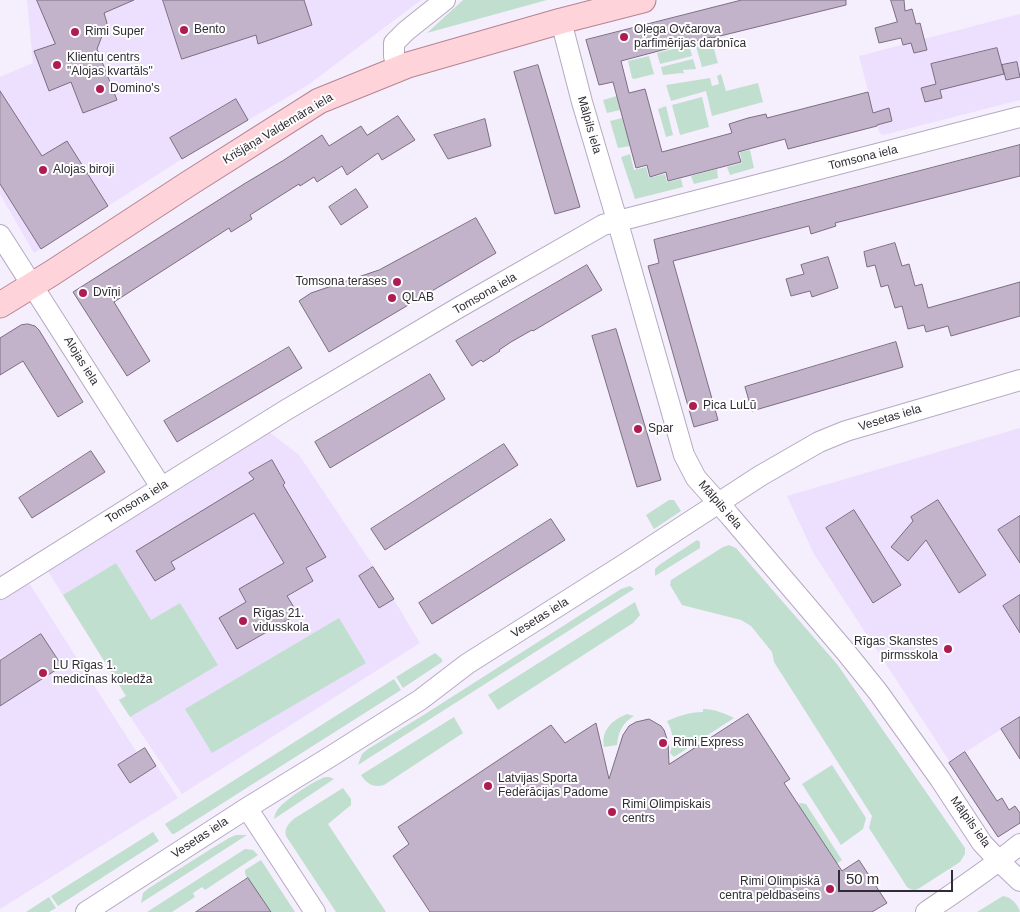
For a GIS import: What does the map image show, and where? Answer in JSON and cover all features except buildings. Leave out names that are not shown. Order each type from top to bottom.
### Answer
[{"type":"main road","name":"Krišjāņa Valdemāra iela","points":[[0,304],[52,273],[188,184],[319,102],[397,68],[561,21],[643,0]]},
{"type":"street","points":[[397,68],[394,56],[394,43],[445,0]]},
{"type":"street","name":"Mālpils iela","points":[[561,21],[582,102],[684,455],[696,478],[845,651],[940,779],[982,843],[1020,880]]},
{"type":"street","name":"Tomsona iela","points":[[0,589],[286,410],[603,225],[1020,117]]},
{"type":"street","name":"Alojas iela","points":[[0,234],[161,487]]},
{"type":"street","name":"Vesetas iela","points":[[86,912],[247,808],[420,700],[467,664],[778,465],[832,436],[886,418],[1020,380]]},
{"type":"street","points":[[247,808],[315,912]]},
{"type":"street","points":[[926,912],[1020,844]]},
{"type":"shaded area","points":[[27,0],[421,0],[308,85],[182,159],[34,253],[0,194],[0,77],[33,63]]},
{"type":"shaded area","points":[[1020,14],[1020,100],[883,135],[879,132],[859,56]]},
{"type":"shaded area","name":"Rīgas Skanstes pirmsskola","points":[[1020,428],[1020,717],[950,762],[814,554],[787,496]]},
{"type":"shaded area","name":"Rīgas 21. vidusskola","points":[[269,432],[299,455],[376,570],[420,643],[182,794],[119,700],[126,696],[46,568]]},
{"type":"shaded area","name":"LU Rīgas 1. medicīnas koledža","points":[[27,580],[137,753],[145,748],[178,798],[0,909],[0,597]]},
{"type":"green space","points":[[463,0],[547,0],[427,33]]},
{"type":"green space","points":[[711,39],[718,63],[702,67],[695,43]]},
{"type":"green space","points":[[689,45],[692,56],[660,64],[657,53]]},
{"type":"green space","points":[[649,56],[654,74],[632,78],[628,61]]},
{"type":"green space","points":[[693,59],[696,69],[683,70],[684,74],[663,75],[661,67]]},
{"type":"green space","points":[[721,74],[726,91],[758,83],[763,102],[712,116],[706,91],[671,101],[666,85],[710,78],[712,86],[719,84],[717,76]]},
{"type":"green space","points":[[617,96],[620,110],[607,113],[603,100]]},
{"type":"green space","points":[[702,97],[709,127],[680,135],[672,105]]},
{"type":"green space","points":[[666,106],[673,135],[666,137],[658,109]]},
{"type":"green space","points":[[622,118],[630,146],[618,148],[610,121]]},
{"type":"green space","points":[[750,150],[754,168],[730,175],[727,167],[742,163],[740,152]]},
{"type":"green space","points":[[630,154],[634,170],[646,167],[649,178],[665,174],[667,182],[681,179],[683,187],[635,199],[621,157]]},
{"type":"green space","points":[[717,169],[718,178],[694,184],[691,176]]},
{"type":"green space","points":[[669,500],[674,500],[681,511],[654,529],[646,515]]},
{"type":"green space","points":[[697,540],[700,542],[700,548],[655,576],[655,569],[659,565]]},
{"type":"green space","points":[[729,545],[736,548],[837,664],[965,848],[965,854],[960,862],[918,889],[912,890],[907,887],[869,828],[872,816],[774,662],[772,652],[751,626],[741,620],[682,605],[670,585],[671,580]]},
{"type":"green space","points":[[116,563],[151,620],[180,603],[218,665],[130,717],[119,700],[126,696],[63,595]]},
{"type":"green space","points":[[630,586],[634,589],[358,765],[362,754],[368,749],[621,589]]},
{"type":"green space","points":[[635,602],[640,615],[633,623],[498,710],[488,695]]},
{"type":"green space","points":[[339,618],[366,663],[212,753],[185,709]]},
{"type":"green space","points":[[435,653],[442,659],[442,662],[403,688],[396,677]]},
{"type":"green space","points":[[394,679],[401,690],[174,834],[165,824]]},
{"type":"green space","points":[[703,709],[719,712],[734,718],[674,757],[670,753],[672,737],[667,721],[680,716],[703,712]]},
{"type":"green space","points":[[627,714],[634,716],[622,728],[617,745],[604,747],[604,736],[609,726]]},
{"type":"green space","points":[[454,717],[463,733],[384,785],[377,786],[371,784],[361,775]]},
{"type":"green space","points":[[832,765],[866,818],[863,829],[841,845],[802,784]]},
{"type":"green space","points":[[324,777],[334,779],[274,819],[278,809],[292,797]]},
{"type":"green space","points":[[343,788],[351,799],[351,805],[328,824],[386,912],[336,912],[286,836],[287,826],[295,818]]},
{"type":"green space","points":[[798,804],[806,804],[842,860],[829,869],[832,856]]},
{"type":"green space","points":[[153,832],[159,841],[58,906],[51,896]]},
{"type":"green space","points":[[236,835],[247,835],[141,903],[143,893],[149,888]]},
{"type":"green space","points":[[245,849],[253,850],[258,855],[205,890],[202,887],[193,893],[195,897],[172,912],[147,912]]},
{"type":"green space","points":[[261,860],[295,912],[271,912],[247,879],[245,870]]},
{"type":"green space","points":[[1003,896],[1014,901],[1020,912],[977,912]]},
{"type":"green space","points":[[49,897],[56,908],[49,912],[26,912]]},
{"type":"place","name":"Bento","points":[[184,30]]},
{"type":"place","name":"Rimi Super","points":[[75,32]]},
{"type":"place","name":"Oļega Ovčarova parfimērijas darbnīca","points":[[624,37]]},
{"type":"place","name":"Klientu centrs \"Alojas kvartāls\"","points":[[57,65]]},
{"type":"place","name":"Domino's","points":[[100,89]]},
{"type":"place","name":"Alojas biroji","points":[[43,170]]},
{"type":"place","name":"Tomsona terases","points":[[397,282]]},
{"type":"place","name":"Dvīņi","points":[[83,293]]},
{"type":"place","name":"QLAB","points":[[392,298]]},
{"type":"place","name":"Pica LuLū","points":[[693,406]]},
{"type":"place","name":"Spar","points":[[638,429]]},
{"type":"place","name":"Rīgas 21. vidusskola","points":[[243,621]]},
{"type":"place","name":"Rīgas Skanstes pirmsskola","points":[[948,649]]},
{"type":"place","name":"LU Rīgas 1. medicīnas koledža","points":[[43,673]]},
{"type":"place","name":"Rimi Express","points":[[663,743]]},
{"type":"place","name":"Latvijas Sporta Federācijas Padome","points":[[488,786]]},
{"type":"place","name":"Rimi Olimpiskais centrs","points":[[612,812]]},
{"type":"place","name":"Rimi Olimpiskā centra peldbaseins","points":[[830,889]]}]
